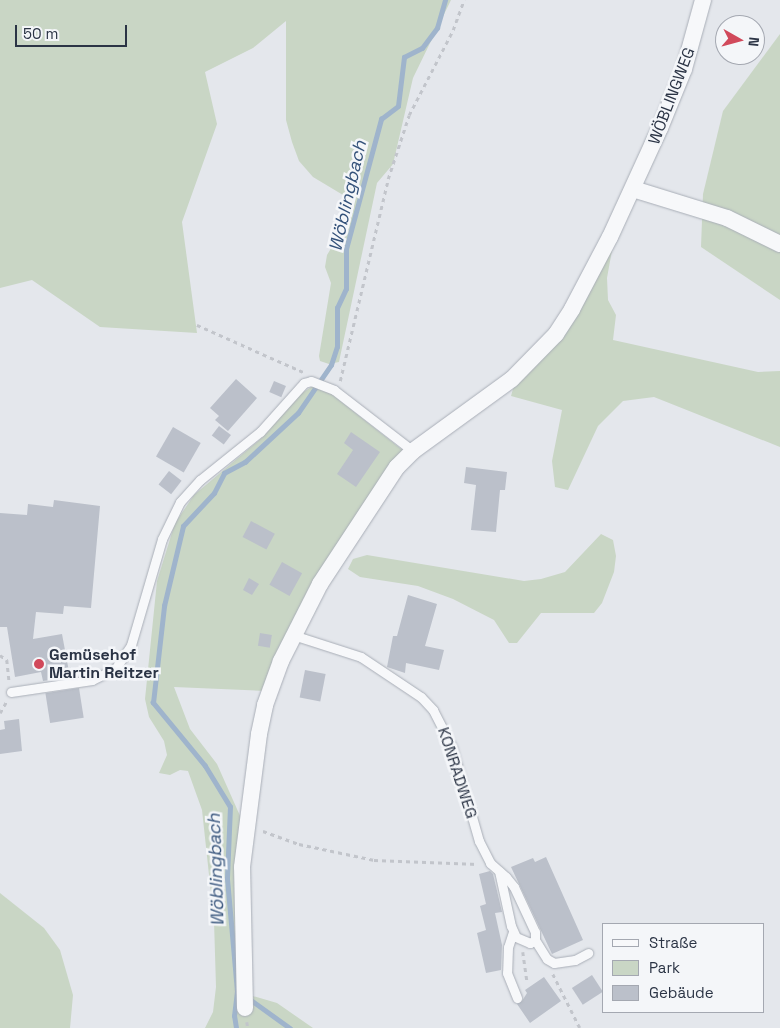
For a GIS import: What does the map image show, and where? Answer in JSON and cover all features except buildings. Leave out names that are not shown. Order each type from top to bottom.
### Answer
[{"type":"street","name":"WÖBLINGWEG","points":[[245,1008],[242,867],[265,704],[293,635],[320,584],[378,492],[413,451],[512,379],[556,334],[590,279],[633,189],[684,69],[702,0]]},
{"type":"street","points":[[633,189],[727,218],[780,244]]},
{"type":"lane","points":[[10,692],[92,680],[116,668],[131,645],[162,540],[180,502],[200,480],[271,422],[296,390],[311,381],[324,384],[334,390],[413,451]]},
{"type":"lane","name":"KONRADWEG","points":[[293,635],[361,657],[421,697],[433,710],[452,747],[468,809],[490,863],[514,887],[536,932],[535,940],[547,959]]},
{"type":"lane","points":[[499,871],[514,932],[522,941],[530,943],[535,940]]},
{"type":"lane","points":[[514,932],[508,947],[508,979],[517,998]]},
{"type":"lane","points":[[547,959],[562,963],[588,953]]},
{"type":"path","points":[[334,390],[342,378],[370,248],[394,160],[410,115],[453,30],[464,0]]},
{"type":"path","points":[[197,325],[300,368],[311,381]]},
{"type":"path","points":[[0,654],[6,660],[10,692]]},
{"type":"path","points":[[248,825],[299,844],[374,860],[456,865],[490,863]]},
{"type":"path","points":[[522,941],[527,982]]},
{"type":"path","points":[[547,959],[558,989],[580,1028]]},
{"type":"green space","points":[[0,0],[451,0],[413,78],[393,164],[377,183],[339,362],[329,364],[320,361],[319,356],[331,283],[325,267],[327,255],[347,222],[348,206],[343,195],[313,177],[299,161],[292,142],[286,120],[286,21],[253,48],[205,72],[217,124],[182,222],[197,333],[100,327],[32,280],[0,288]]},
{"type":"green space","points":[[780,34],[780,300],[701,247],[703,194],[723,111],[757,65],[765,65],[765,54]]},
{"type":"green space","points":[[614,239],[607,278],[608,300],[616,315],[613,340],[758,372],[780,371],[780,447],[654,397],[623,401],[598,426],[568,490],[555,487],[552,461],[562,410],[511,396],[515,382]]},
{"type":"green space","points":[[313,386],[329,392],[405,452],[265,691],[174,687],[190,729],[217,764],[241,818],[239,992],[277,1003],[313,1028],[205,1028],[213,1012],[216,987],[214,921],[202,810],[188,771],[180,770],[170,775],[159,773],[167,755],[164,741],[149,717],[145,699],[157,581],[175,523],[194,495],[264,436],[300,394]]},
{"type":"green space","points":[[601,534],[613,540],[616,556],[614,572],[602,603],[594,613],[541,613],[517,643],[509,643],[494,620],[453,599],[418,586],[360,577],[348,569],[353,559],[367,555],[524,581],[541,579],[565,572]]},
{"type":"green space","points":[[0,893],[44,928],[60,950],[73,995],[70,1028],[0,1028]]},
{"type":"waterway","name":"Wöblingbach","points":[[236,1028],[234,1016],[237,991],[227,878],[230,807],[205,766],[153,703],[164,606],[183,526],[214,493],[224,473],[245,462],[298,413],[331,365],[337,347],[337,308],[346,289],[346,249],[381,119],[398,106],[404,57],[422,48],[437,28],[445,0]]},
{"type":"waterway","name":"Wöblingbach","points":[[251,1000],[290,1028]]},
{"type":"place","name":"Gemüsehof Martin Reitzer","points":[[39,664]]}]
